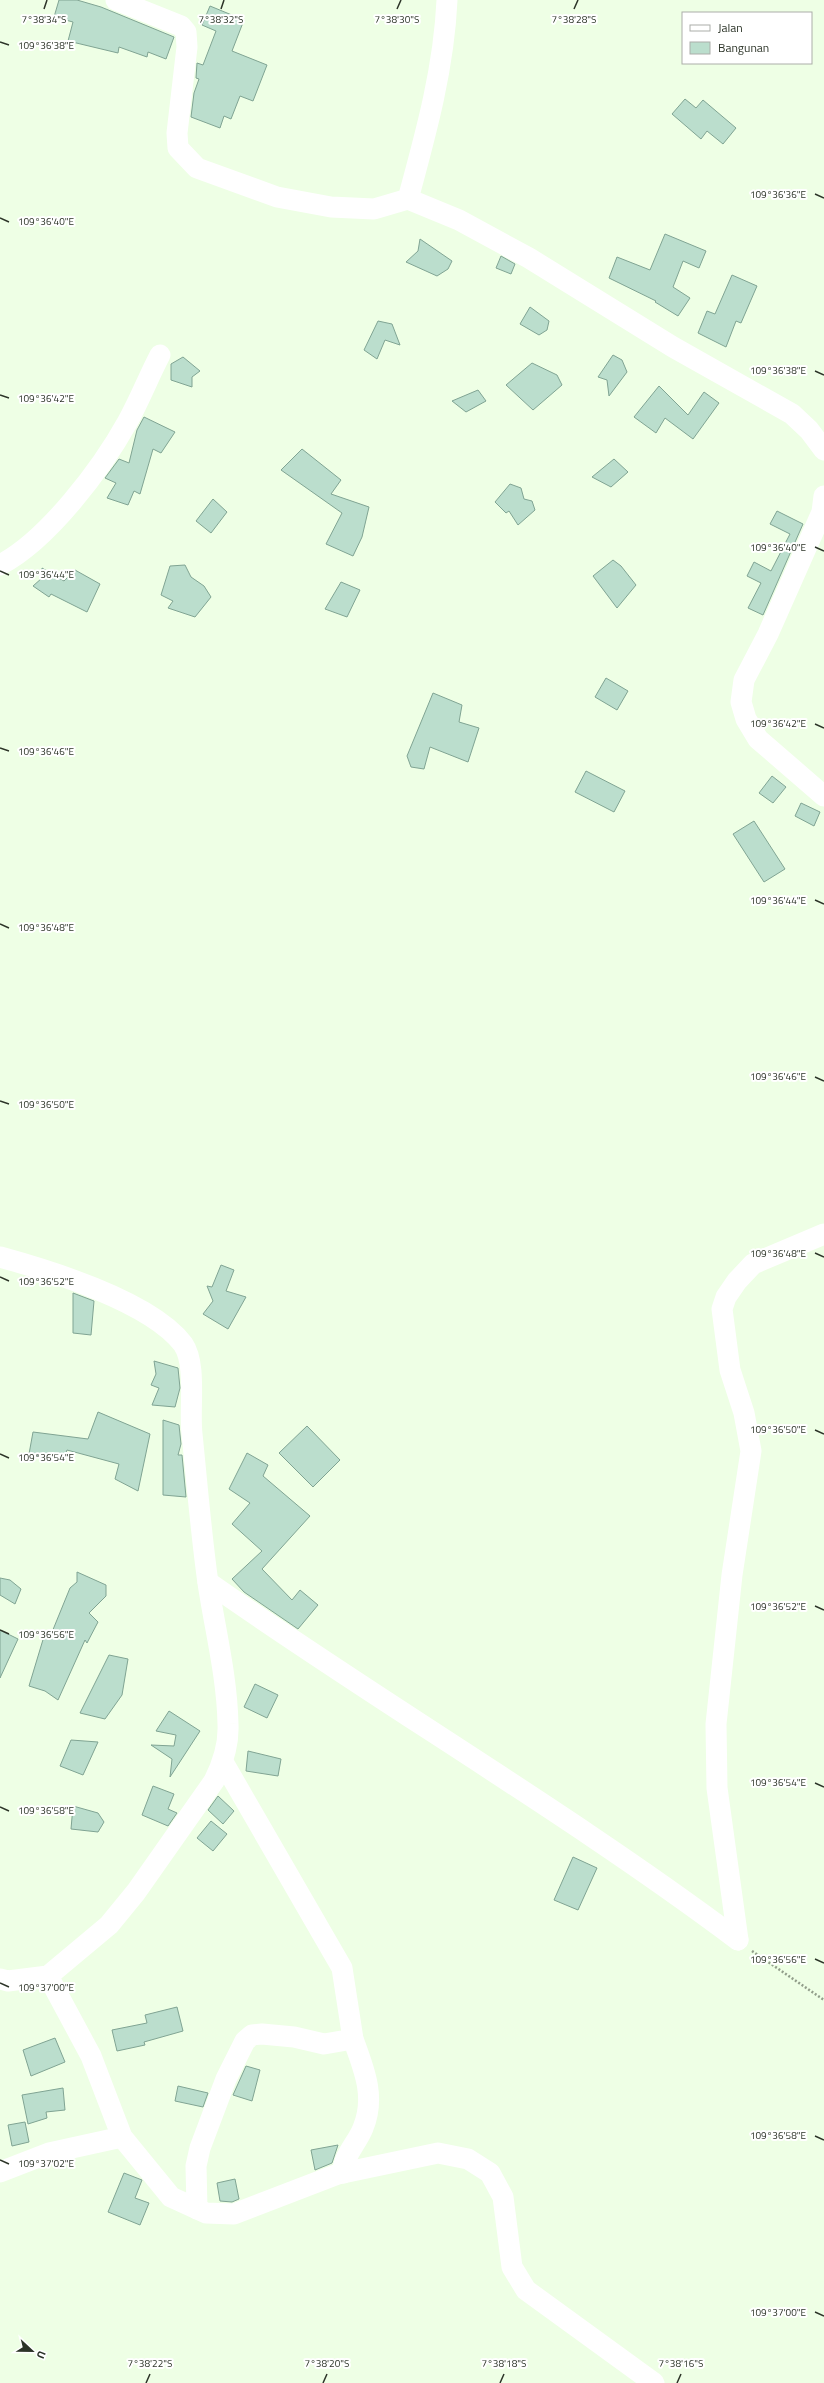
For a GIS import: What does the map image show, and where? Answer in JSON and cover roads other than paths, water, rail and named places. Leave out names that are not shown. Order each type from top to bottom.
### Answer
[{"type":"street","points":[[116,0],[180,26],[186,32],[187,47],[176,132],[178,148],[197,168],[277,197],[331,207],[374,209],[408,199],[458,220],[529,258],[674,347],[792,414],[809,430],[824,452]]},
{"type":"street","points":[[408,199],[432,111],[440,66],[447,0]]},
{"type":"street","points":[[0,565],[13,558],[38,538],[67,507],[102,461],[128,421],[160,354]]},
{"type":"street","points":[[824,496],[822,512],[768,634],[744,680],[741,702],[746,719],[758,739],[824,796]]},
{"type":"street","points":[[208,1582],[294,1642],[660,1882],[738,1940],[717,1788],[716,1724],[732,1575],[751,1451],[744,1413],[730,1370],[722,1309],[726,1296],[737,1281],[753,1264],[824,1234]]},
{"type":"street","points":[[0,1257],[46,1270],[143,1312],[166,1328],[183,1345],[190,1364],[190,1421],[208,1582],[226,1685],[228,1726],[223,1762],[214,1781],[136,1892],[109,1925],[48,1976],[8,1981],[0,1979]]},
{"type":"street","points":[[223,1762],[342,1968],[353,2039],[368,2080],[370,2103],[363,2129],[348,2158],[344,2173]]},
{"type":"street","points":[[48,1976],[91,2056],[122,2137],[171,2196],[206,2214],[234,2214],[344,2173],[438,2153],[468,2159],[490,2173],[503,2197],[512,2267],[526,2290],[654,2383]]},
{"type":"street","points":[[197,2209],[196,2166],[200,2148],[226,2079],[245,2041],[252,2035],[262,2034],[294,2037],[324,2044],[353,2039]]},
{"type":"street","points":[[0,2172],[49,2153],[122,2137]]}]
